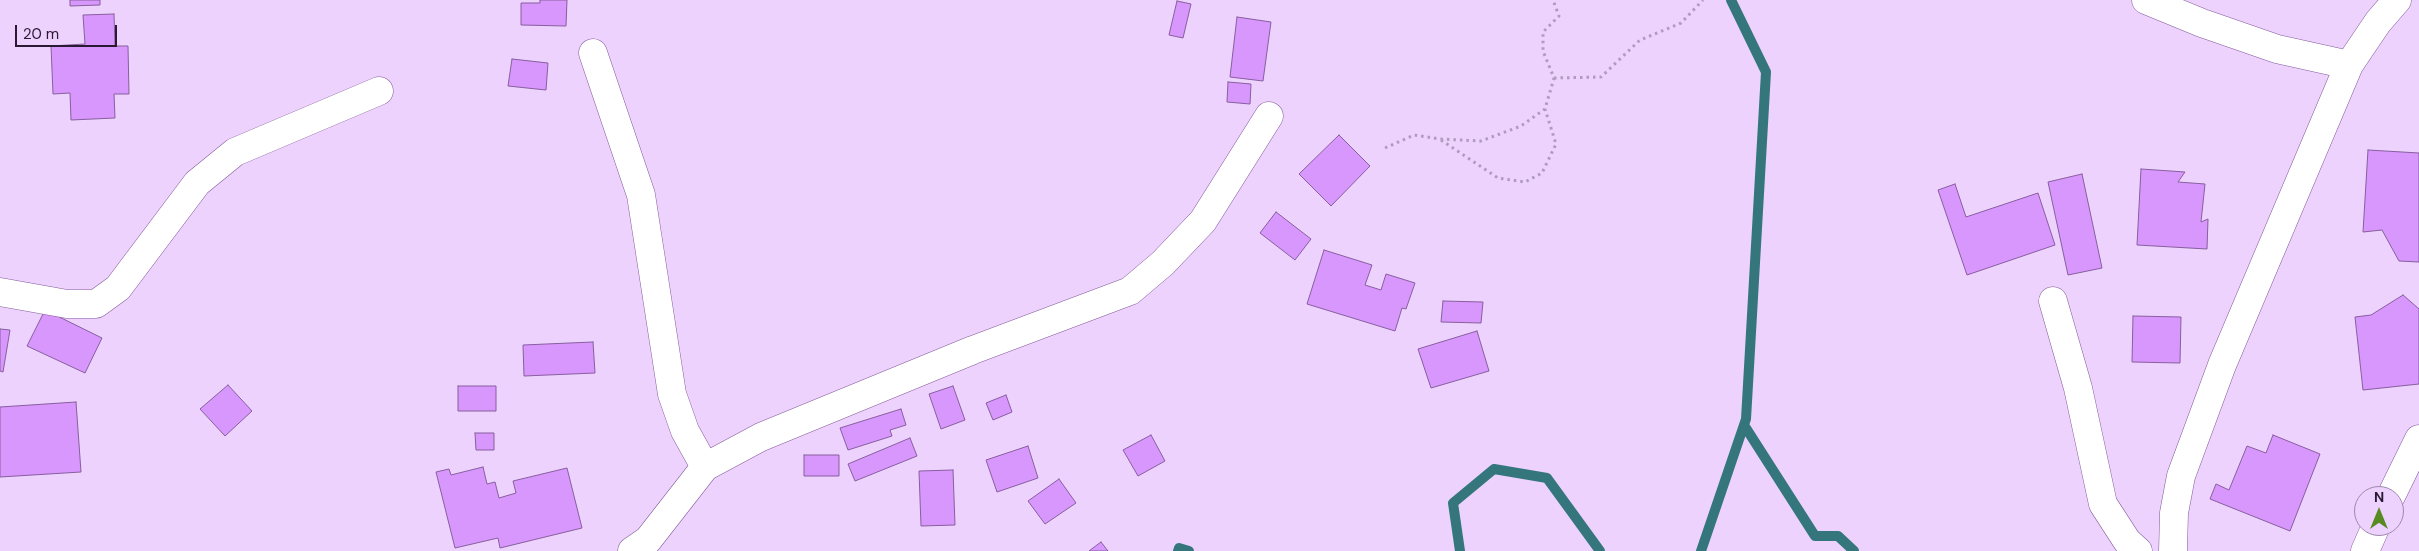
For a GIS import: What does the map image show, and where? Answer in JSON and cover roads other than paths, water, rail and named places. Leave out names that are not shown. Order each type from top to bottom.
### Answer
[{"type":"street","points":[[2146,0],[2202,23],[2277,49],[2349,65]]},
{"type":"street","points":[[2173,551],[2174,513],[2181,476],[2222,365],[2349,65],[2378,22],[2397,0]]},
{"type":"street","points":[[593,53],[641,195],[672,394],[685,431],[705,467]]},
{"type":"street","points":[[0,292],[67,304],[96,304],[118,288],[197,183],[235,152],[379,92]]},
{"type":"street","points":[[632,551],[648,540],[705,467],[761,437],[973,350],[1130,291],[1164,263],[1203,221],[1270,116]]},
{"type":"street","points":[[2053,301],[2078,388],[2103,504],[2127,541],[2138,551]]},
{"type":"street","points":[[2396,486],[2419,439]]},
{"type":"street","points":[[2365,551],[2372,536]]},
{"type":"waterway","points":[[1701,551],[1746,419],[1766,72],[1731,0]]},
{"type":"waterway","points":[[1744,425],[1815,536],[1838,536],[1854,551]]},
{"type":"waterway","points":[[1460,551],[1453,503],[1494,469],[1547,478],[1600,551]]},
{"type":"waterway","points":[[1178,551],[1179,548],[1189,551]]}]
